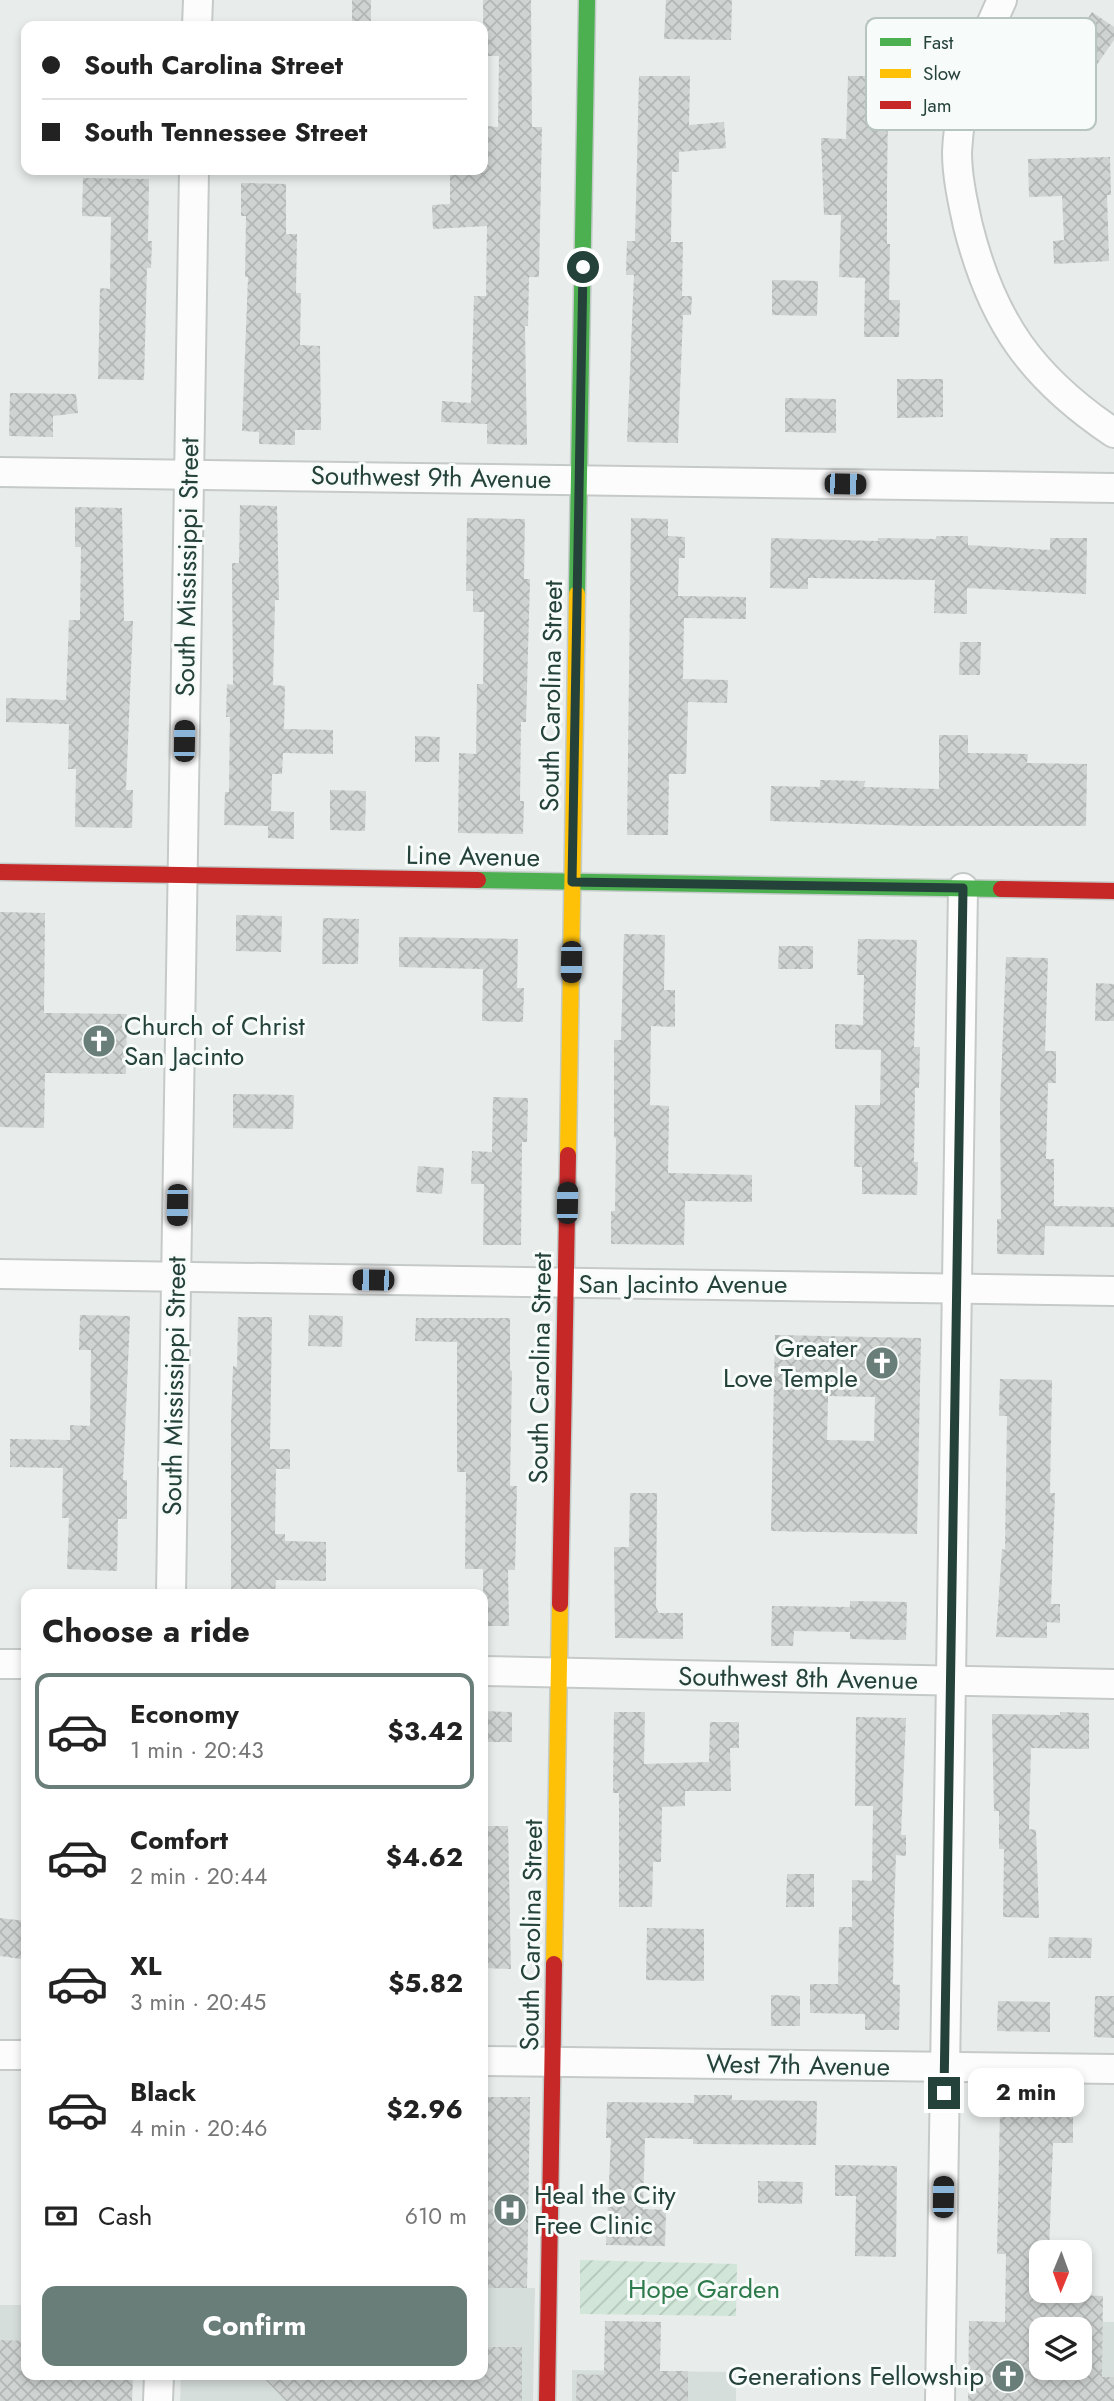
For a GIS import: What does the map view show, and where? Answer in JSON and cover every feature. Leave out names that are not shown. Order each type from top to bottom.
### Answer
[{"type":"street","points":[[197,21],[198,0]]},
{"type":"street","name":"South Carolina Street","points":[[547,2401],[587,0]]},
{"type":"street","points":[[993,18],[1002,0]]},
{"type":"street","points":[[961,130],[957,152],[962,199],[978,267],[1002,322],[1044,377],[1114,433]]},
{"type":"street","name":"South Mississippi Street","points":[[171,1589],[194,175]]},
{"type":"street","name":"Southwest 9th Avenue","points":[[0,472],[1114,488]]},
{"type":"street","name":"Line Avenue","points":[[0,872],[1114,891]]},
{"type":"street","points":[[940,2401],[963,888]]},
{"type":"street","name":"San Jacinto Avenue","points":[[0,1274],[1114,1291]]},
{"type":"street","points":[[0,1664],[21,1664]]},
{"type":"street","name":"Southwest 8th Avenue","points":[[488,1671],[1114,1684]]},
{"type":"street","points":[[0,2054],[21,2055]]},
{"type":"street","name":"West 7th Avenue","points":[[488,2061],[1114,2069]]},
{"type":"street","points":[[159,2380],[159,2401]]},
{"type":"shaded area","points":[[488,2287],[535,2288],[533,2401],[363,2401],[363,2380],[488,2380]]},
{"type":"shaded area","points":[[0,2305],[21,2305],[21,2380],[133,2380],[132,2401],[0,2401]]},
{"type":"shaded area","points":[[1092,2322],[1114,2322],[1114,2401],[1057,2401],[1058,2380],[1092,2380]]},
{"type":"shaded area","points":[[572,2370],[736,2372],[736,2401],[572,2401]]},
{"type":"shaded area","points":[[181,2380],[346,2380],[346,2401],[180,2401]]},
{"type":"green space","name":"Hope Garden","points":[[580,2260],[737,2264],[736,2316],[580,2314]]},
{"type":"building","points":[[352,0],[371,0],[371,21],[352,21]]},
{"type":"building","points":[[483,0],[531,0],[532,127],[542,127],[539,277],[529,277],[528,326],[525,326],[527,445],[487,444],[487,424],[441,422],[442,401],[471,403],[474,296],[486,296],[487,226],[433,229],[432,205],[450,204],[450,175],[488,175],[488,126],[498,127],[499,56],[488,56],[488,21],[483,21]]},
{"type":"building","points":[[666,0],[732,0],[731,40],[664,39]]},
{"type":"building","points":[[1092,12],[1114,27],[1114,40],[1096,66],[1096,18],[1088,18]]},
{"type":"building","points":[[639,76],[690,76],[689,125],[724,122],[726,148],[679,152],[679,172],[672,172],[671,242],[683,242],[682,296],[692,296],[691,315],[683,315],[678,443],[627,442],[634,275],[626,275],[627,241],[635,241]]},
{"type":"building","points":[[848,76],[866,76],[866,130],[888,130],[889,300],[900,300],[899,337],[864,337],[865,278],[839,277],[841,215],[824,215],[821,138],[846,139]]},
{"type":"building","points":[[1110,157],[1111,195],[1107,195],[1109,261],[1054,264],[1053,241],[1064,240],[1062,196],[1029,197],[1028,159]]},
{"type":"building","points":[[83,178],[149,179],[148,241],[152,241],[151,268],[147,268],[144,380],[98,379],[100,288],[110,289],[111,217],[82,216]]},
{"type":"building","points":[[241,183],[286,184],[286,234],[297,234],[296,293],[301,293],[300,345],[320,346],[321,430],[295,430],[295,445],[259,444],[259,432],[242,431],[248,277],[245,277],[246,216],[241,216]]},
{"type":"building","points":[[772,280],[818,281],[817,316],[772,315]]},
{"type":"building","points":[[897,379],[943,379],[943,417],[897,418]]},
{"type":"building","points":[[10,393],[76,394],[78,413],[53,416],[53,437],[9,436]]},
{"type":"building","points":[[785,398],[836,399],[836,433],[785,432]]},
{"type":"building","points":[[240,505],[277,506],[279,600],[275,600],[273,685],[285,686],[284,729],[333,730],[333,754],[283,753],[282,774],[272,774],[271,811],[294,812],[294,839],[268,838],[268,826],[224,825],[225,792],[229,792],[230,717],[226,717],[227,684],[233,685],[232,563],[239,563]]},
{"type":"building","points":[[75,507],[122,508],[124,621],[133,621],[126,790],[133,790],[132,828],[75,827],[76,769],[68,769],[69,724],[6,722],[6,698],[66,700],[69,620],[80,620],[81,547],[75,547]]},
{"type":"building","points":[[467,518],[525,519],[524,579],[530,579],[526,722],[521,722],[520,801],[524,801],[523,834],[458,833],[459,753],[476,754],[477,684],[483,684],[484,612],[473,612],[473,591],[466,591]]},
{"type":"building","points":[[631,518],[668,519],[668,536],[685,537],[685,558],[679,558],[678,596],[746,597],[746,619],[684,618],[683,679],[728,680],[727,703],[688,702],[686,774],[669,774],[668,835],[627,835]]},
{"type":"building","points":[[936,536],[968,536],[968,545],[1050,550],[1050,538],[1087,538],[1086,594],[967,588],[967,614],[934,613],[935,580],[808,578],[808,589],[770,588],[771,538],[878,541],[878,538],[936,539]]},
{"type":"building","points":[[960,642],[981,642],[980,675],[959,675]]},
{"type":"building","points":[[939,735],[968,735],[968,753],[1028,754],[1027,763],[1087,764],[1086,826],[916,826],[770,821],[771,786],[820,787],[820,780],[865,781],[864,787],[939,789]]},
{"type":"building","points":[[415,736],[440,737],[439,762],[415,762]]},
{"type":"building","points":[[330,790],[366,791],[365,831],[330,830]]},
{"type":"building","points":[[0,912],[45,913],[44,1013],[127,1014],[126,1074],[45,1073],[44,1128],[0,1127]]},
{"type":"building","points":[[236,915],[282,916],[281,952],[236,951]]},
{"type":"building","points":[[323,918],[359,919],[358,964],[322,964]]},
{"type":"building","points":[[624,934],[665,935],[664,990],[675,990],[675,1027],[651,1026],[650,1105],[669,1106],[668,1173],[752,1175],[752,1202],[685,1201],[684,1245],[611,1244],[611,1211],[615,1211],[614,1040],[621,1040]]},
{"type":"building","points":[[399,937],[518,939],[517,988],[524,988],[523,1022],[482,1021],[483,969],[399,967]]},
{"type":"building","points":[[858,939],[917,940],[914,1047],[920,1047],[919,1088],[915,1088],[914,1162],[918,1162],[917,1195],[862,1194],[862,1167],[854,1167],[855,1105],[880,1105],[881,1050],[835,1049],[835,1024],[863,1025],[864,975],[857,975]]},
{"type":"building","points":[[779,946],[813,946],[813,969],[778,969]]},
{"type":"building","points":[[1006,957],[1048,958],[1045,1051],[1056,1051],[1056,1083],[1048,1083],[1046,1159],[1054,1159],[1054,1206],[1114,1207],[1114,1227],[1045,1226],[1044,1255],[997,1254],[997,1219],[1001,1219],[1000,1106]]},
{"type":"building","points":[[1096,983],[1114,984],[1114,1021],[1095,1021]]},
{"type":"building","points":[[233,1094],[294,1095],[293,1129],[233,1128]]},
{"type":"building","points":[[493,1097],[528,1098],[527,1142],[522,1142],[521,1245],[483,1245],[484,1184],[471,1184],[472,1151],[492,1152]]},
{"type":"building","points":[[418,1166],[444,1168],[442,1194],[416,1192]]},
{"type":"building","points":[[80,1315],[130,1316],[123,1480],[127,1480],[127,1519],[118,1519],[117,1571],[67,1569],[69,1518],[62,1518],[63,1468],[10,1467],[10,1439],[70,1440],[70,1425],[90,1426],[91,1350],[79,1350]]},
{"type":"building","points":[[309,1315],[343,1316],[342,1347],[308,1346]]},
{"type":"building","points":[[238,1317],[272,1317],[270,1449],[290,1449],[290,1469],[276,1469],[275,1534],[285,1534],[285,1541],[326,1542],[326,1581],[276,1580],[275,1589],[231,1589],[231,1422],[233,1366],[237,1367]]},
{"type":"building","points":[[416,1318],[510,1318],[510,1486],[517,1486],[515,1570],[508,1570],[509,1626],[488,1626],[488,1589],[483,1589],[483,1569],[465,1569],[466,1472],[457,1472],[457,1342],[415,1341]]},
{"type":"building","points":[[775,1335],[921,1338],[917,1534],[771,1531]],"holes":[[[828,1396],[875,1397],[874,1441],[827,1440]]]},
{"type":"building","points":[[1000,1379],[1052,1380],[1050,1493],[1055,1493],[1051,1604],[1060,1604],[1060,1623],[1047,1622],[1047,1638],[996,1637],[1002,1549],[1005,1550],[1007,1416],[999,1416]]},
{"type":"building","points":[[630,1493],[657,1493],[656,1607],[659,1613],[683,1613],[683,1639],[615,1638],[614,1547],[629,1547]]},
{"type":"building","points":[[850,1601],[907,1602],[906,1640],[850,1639],[850,1632],[794,1631],[793,1646],[771,1646],[772,1606],[850,1607]]},
{"type":"building","points":[[488,1711],[512,1712],[512,1742],[488,1742]]},
{"type":"building","points":[[614,1712],[645,1712],[644,1764],[709,1762],[710,1722],[739,1722],[739,1748],[730,1748],[731,1791],[685,1791],[685,1806],[662,1807],[661,1862],[653,1862],[652,1907],[619,1907],[619,1793],[613,1793]]},
{"type":"building","points":[[1060,1712],[1089,1713],[1089,1749],[1031,1748],[1029,1829],[1036,1830],[1039,1918],[1003,1917],[1004,1849],[999,1849],[999,1811],[994,1811],[992,1714],[1060,1715]]},
{"type":"building","points":[[856,1717],[906,1718],[901,1835],[906,1835],[906,1856],[896,1855],[894,1916],[893,1984],[900,1985],[899,2030],[865,2030],[865,2014],[810,2013],[810,1984],[838,1984],[839,1927],[852,1927],[852,1880],[872,1881],[873,1806],[855,1806]]},
{"type":"building","points":[[488,1826],[508,1826],[511,1969],[488,1968]]},
{"type":"building","points":[[787,1874],[814,1874],[814,1907],[786,1907]]},
{"type":"building","points":[[0,1918],[21,1921],[21,1959],[0,1956]]},
{"type":"building","points":[[647,1928],[704,1929],[704,1981],[646,1980]]},
{"type":"building","points":[[1049,1937],[1092,1938],[1091,1958],[1048,1958]]},
{"type":"building","points":[[771,1995],[800,1996],[800,2026],[771,2026]]},
{"type":"building","points":[[1095,1996],[1114,1996],[1114,2038],[1094,2037]]},
{"type":"building","points":[[998,2001],[1050,2002],[1050,2032],[997,2031]]},
{"type":"building","points":[[694,2095],[732,2095],[732,2100],[817,2101],[816,2145],[693,2144],[693,2139],[645,2138],[643,2209],[666,2210],[665,2246],[606,2245],[611,2138],[606,2138],[607,2102],[694,2103]]},
{"type":"building","name":"Heal the City Free Clinic","points":[[488,2097],[530,2097],[527,2288],[488,2288]]},
{"type":"building","points":[[1000,2111],[1073,2113],[1073,2143],[1053,2143],[1049,2240],[1029,2240],[1029,2303],[1092,2303],[1092,2296],[1103,2296],[1102,2377],[1114,2377],[1114,2401],[968,2401],[969,2321],[1005,2322],[1006,2254],[997,2254]]},
{"type":"building","points":[[835,2165],[897,2166],[896,2257],[855,2256],[856,2196],[835,2196]]},
{"type":"building","points":[[758,2181],[803,2182],[802,2204],[758,2203]]},
{"type":"building","points":[[605,2321],[661,2322],[660,2371],[688,2371],[688,2401],[576,2401],[577,2374],[604,2375]]},
{"type":"building","points":[[0,2340],[21,2341],[21,2380],[133,2380],[132,2401],[0,2401]]},
{"type":"building","points":[[488,2347],[522,2347],[522,2401],[286,2401],[266,2380],[488,2380]]},
{"type":"traffic: fast","points":[[577,594],[587,0]]},
{"type":"traffic: fast","points":[[478,880],[1001,889]]},
{"type":"traffic: slow","points":[[568,1155],[577,594]]},
{"type":"traffic: slow","points":[[554,1964],[560,1604]]},
{"type":"traffic: jam","points":[[0,872],[478,880]]},
{"type":"traffic: jam","points":[[1001,889],[1114,891]]},
{"type":"traffic: jam","points":[[560,1604],[568,1155]]},
{"type":"traffic: jam","points":[[547,2401],[554,1964]]},
{"type":"place","name":"Church of Christ San Jacinto","points":[[99,1041]]},
{"type":"place","name":"Greater Love Temple","points":[[882,1363]]},
{"type":"place","name":"Heal the City Free Clinic","points":[[510,2210]]},
{"type":"place","name":"Generations Fellowship","points":[[1008,2376]]},
{"type":"route","points":[[583,267],[572,882],[963,888],[944,2093]]}]
